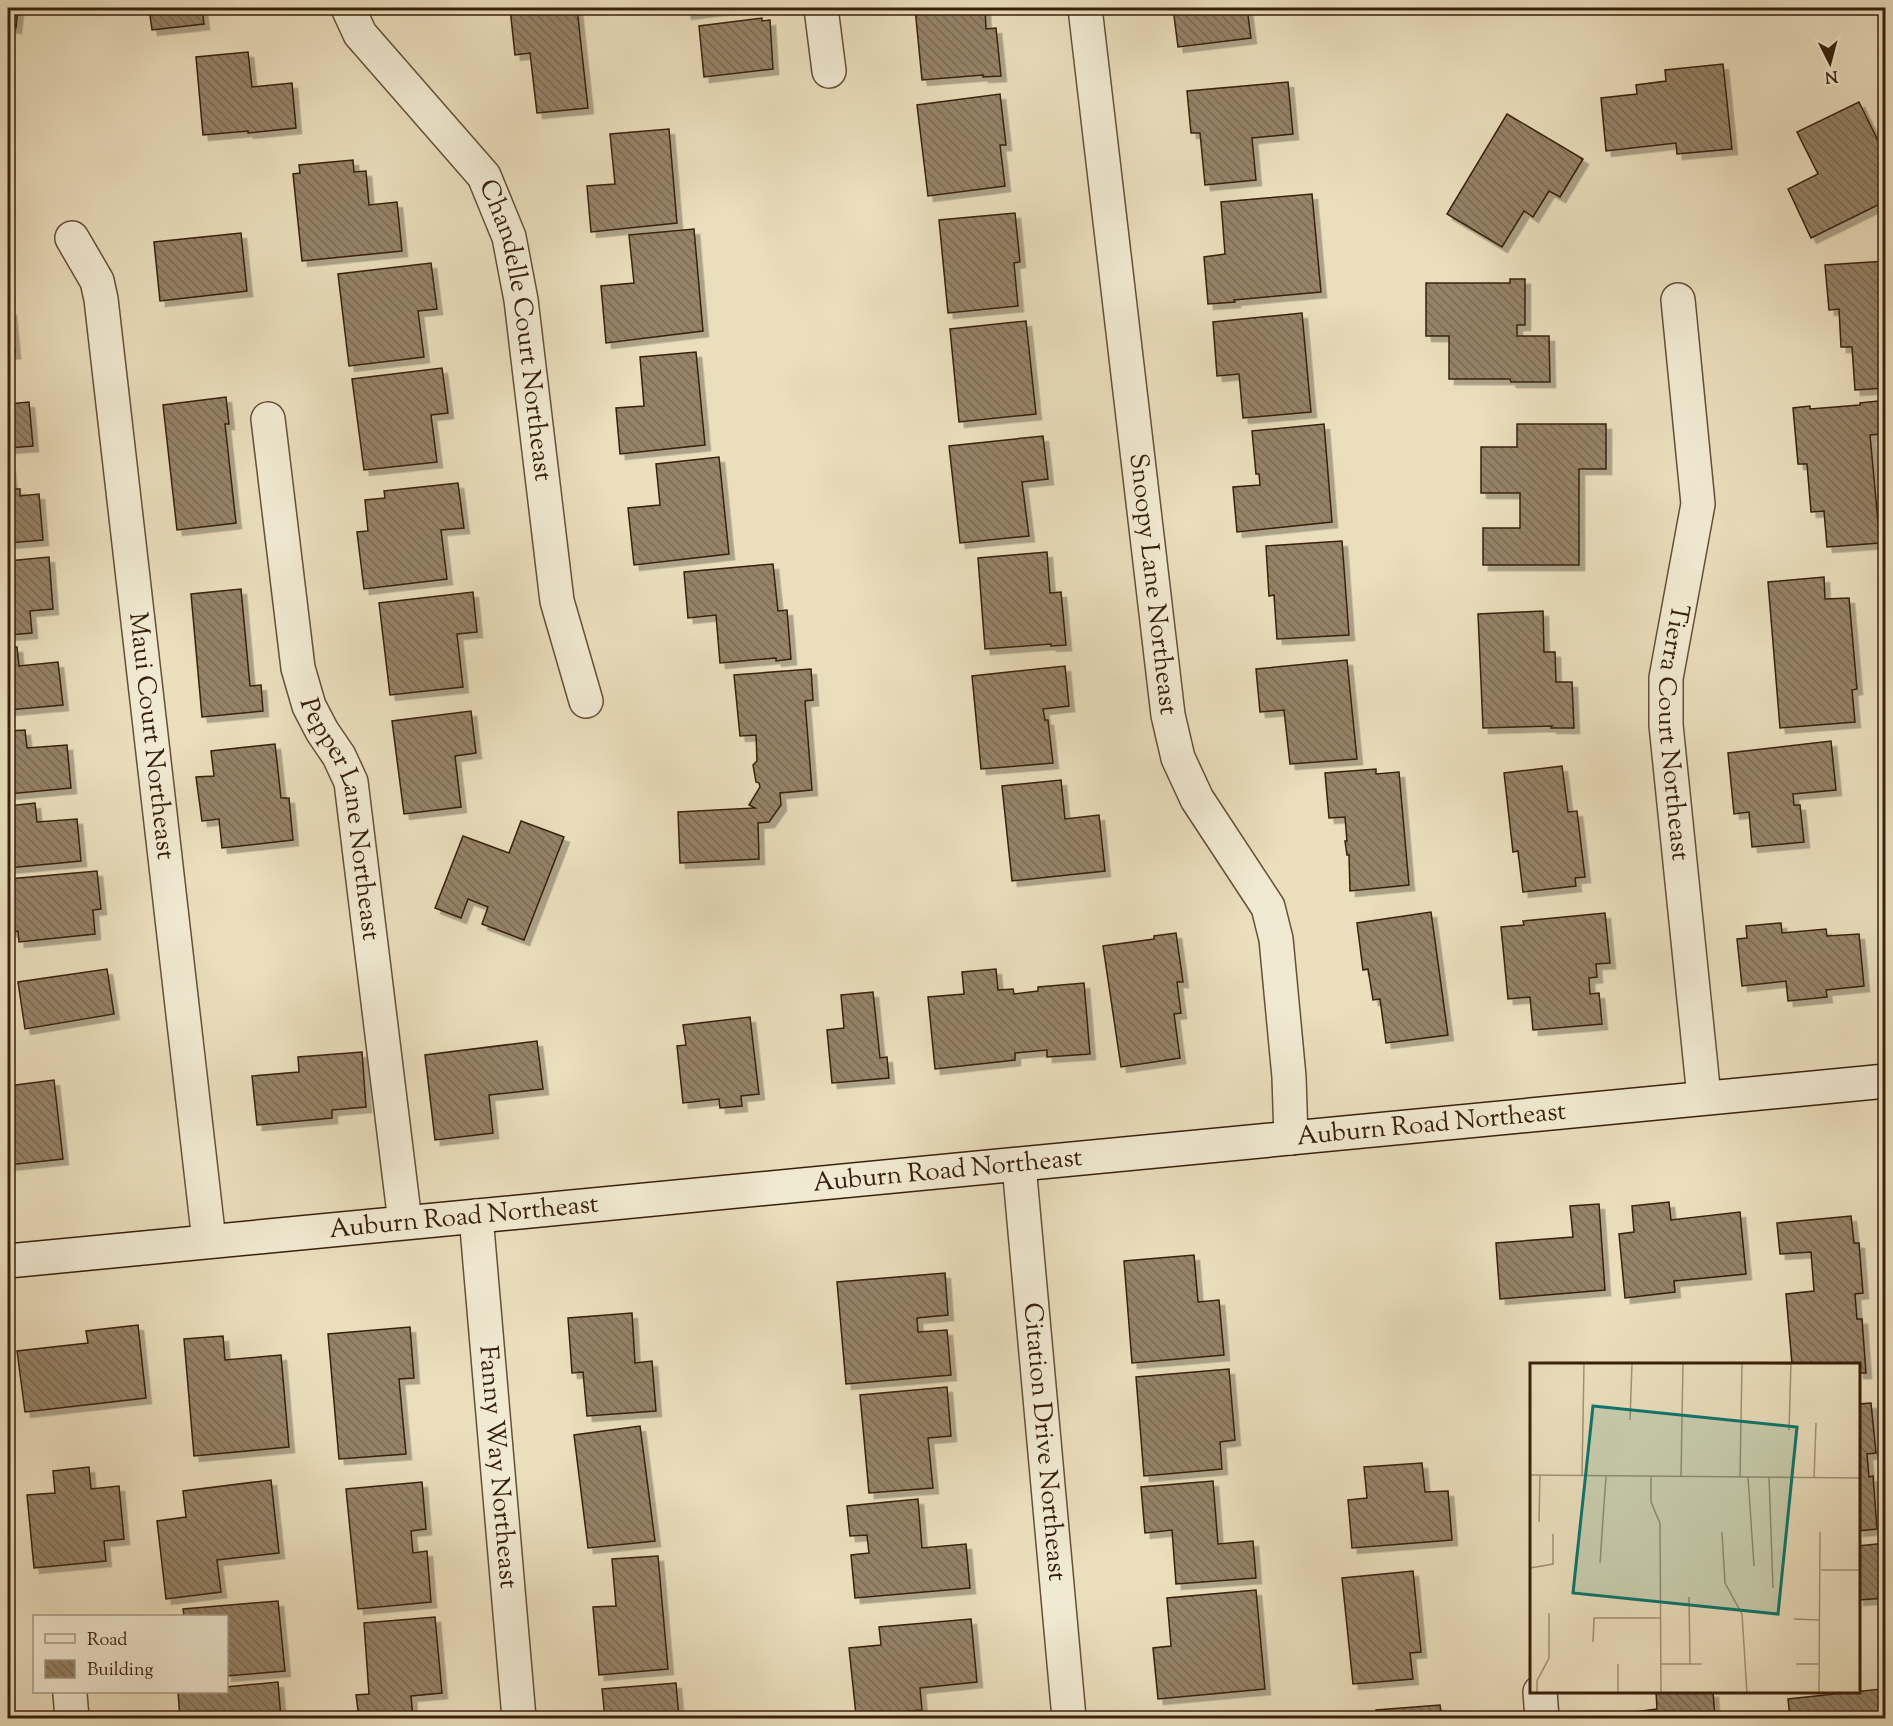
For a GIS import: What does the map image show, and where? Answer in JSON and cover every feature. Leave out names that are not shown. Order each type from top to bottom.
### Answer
[{"type":"street","name":"Chandelle Court Northeast","points":[[348,8],[360,34],[484,176],[509,237],[521,300],[557,601],[586,701]]},
{"type":"street","points":[[821,8],[829,71]]},
{"type":"street","name":"Snoopy Lane Northeast","points":[[1085,8],[1168,715],[1178,758],[1197,799],[1268,907],[1277,951],[1289,1077],[1291,1138]]},
{"type":"street","name":"Maui Court Northeast","points":[[72,238],[97,282],[101,299],[209,1241]]},
{"type":"street","name":"Tierra Court Northeast","points":[[1678,300],[1698,504],[1666,678],[1666,725],[1704,1097]]},
{"type":"street","name":"Pepper Lane Northeast","points":[[268,419],[298,668],[309,706],[339,756],[351,782],[405,1222]]},
{"type":"street","name":"Auburn Road Northeast","points":[[8,1261],[1886,1081]]},
{"type":"street","name":"Citation Drive Northeast","points":[[1019,1165],[1068,1719]]},
{"type":"street","name":"Fanny Way Northeast","points":[[476,1216],[519,1719]]},
{"type":"street","points":[[1540,1693],[1542,1719]]},
{"type":"building","points":[[8,8],[18,8],[16,28],[8,27]]},
{"type":"building","points":[[149,8],[202,8],[204,24],[152,30]]},
{"type":"building","points":[[510,8],[577,8],[588,108],[537,113],[530,53],[515,55]]},
{"type":"building","points":[[685,8],[733,8],[686,14]]},
{"type":"building","points":[[915,8],[985,8],[986,29],[996,28],[1001,76],[983,77],[983,75],[922,80]]},
{"type":"building","points":[[1173,8],[1247,8],[1251,38],[1178,47]]},
{"type":"building","points":[[762,18],[762,21],[770,20],[773,69],[704,77],[699,26]]},
{"type":"building","points":[[248,52],[252,87],[292,83],[296,128],[203,135],[196,57]]},
{"type":"building","points":[[1723,64],[1732,149],[1677,154],[1676,143],[1606,151],[1601,98],[1637,94],[1636,85],[1666,81],[1665,70]]},
{"type":"building","points":[[1288,82],[1293,134],[1252,138],[1256,180],[1205,185],[1200,133],[1191,133],[1187,91]]},
{"type":"building","points":[[1000,94],[1006,145],[1000,145],[1005,186],[928,196],[917,105]]},
{"type":"building","points":[[1859,102],[1886,157],[1886,201],[1811,238],[1788,189],[1818,174],[1797,132]]},
{"type":"building","points":[[1507,114],[1583,159],[1560,197],[1549,191],[1533,217],[1524,211],[1502,247],[1447,214]]},
{"type":"building","points":[[669,129],[677,223],[591,232],[587,186],[615,184],[610,134]]},
{"type":"building","points":[[353,160],[354,172],[366,171],[369,205],[397,202],[402,251],[302,261],[293,174],[300,173],[299,165]]},
{"type":"building","points":[[1312,194],[1321,292],[1208,304],[1204,257],[1225,254],[1221,202]]},
{"type":"building","points":[[1015,213],[1020,262],[1014,263],[1018,306],[948,313],[939,220]]},
{"type":"building","points":[[694,229],[703,331],[606,343],[601,286],[634,283],[629,235]]},
{"type":"building","points":[[241,233],[247,291],[160,301],[154,242]]},
{"type":"building","points":[[1886,261],[1886,388],[1855,390],[1852,347],[1841,347],[1839,309],[1829,310],[1825,265]]},
{"type":"building","points":[[431,263],[437,309],[418,311],[424,357],[349,366],[338,274]]},
{"type":"building","points":[[1510,279],[1525,279],[1525,325],[1517,325],[1517,336],[1549,336],[1550,382],[1511,382],[1510,379],[1449,379],[1449,336],[1426,336],[1426,283],[1510,283]]},
{"type":"building","points":[[11,310],[15,353],[8,354],[8,311]]},
{"type":"building","points":[[1302,313],[1311,412],[1243,418],[1239,374],[1217,376],[1213,322]]},
{"type":"building","points":[[1026,321],[1036,414],[959,422],[950,329]]},
{"type":"building","points":[[696,352],[705,445],[620,454],[616,408],[644,406],[640,357]]},
{"type":"building","points":[[442,368],[448,413],[431,415],[437,462],[364,470],[352,379]]},
{"type":"building","points":[[226,397],[229,424],[225,424],[236,523],[177,530],[163,405]]},
{"type":"building","points":[[1878,401],[1880,434],[1870,435],[1880,543],[1827,547],[1824,511],[1811,512],[1807,464],[1798,464],[1793,408],[1860,405],[1860,403]]},
{"type":"building","points":[[29,402],[33,446],[8,448],[8,404]]},
{"type":"building","points":[[1324,424],[1332,522],[1237,532],[1233,487],[1260,485],[1259,474],[1256,474],[1252,431]]},
{"type":"building","points":[[1517,424],[1606,424],[1606,469],[1579,469],[1579,565],[1483,565],[1483,528],[1520,528],[1520,493],[1481,493],[1481,447],[1517,447]]},
{"type":"building","points":[[1043,436],[1048,479],[1022,482],[1029,536],[960,543],[949,446]]},
{"type":"building","points":[[719,457],[729,554],[634,565],[628,508],[660,505],[656,464]]},
{"type":"building","points":[[8,466],[10,466],[12,489],[20,489],[20,496],[39,494],[43,540],[8,543]]},
{"type":"building","points":[[458,483],[464,528],[441,530],[447,579],[364,589],[357,532],[368,531],[365,500],[385,498],[384,491]]},
{"type":"building","points":[[1342,541],[1349,635],[1277,639],[1274,595],[1269,596],[1266,546]]},
{"type":"building","points":[[1047,552],[1050,593],[1061,592],[1066,645],[985,649],[978,558]]},
{"type":"building","points":[[49,557],[53,609],[30,611],[32,633],[8,635],[8,561]]},
{"type":"building","points":[[773,564],[778,611],[787,610],[791,659],[776,661],[776,658],[720,663],[716,615],[688,618],[684,572]]},
{"type":"building","points":[[1824,577],[1825,599],[1849,598],[1857,689],[1852,690],[1855,722],[1780,728],[1768,582]]},
{"type":"building","points":[[241,589],[250,686],[261,685],[263,711],[202,717],[191,594]]},
{"type":"building","points":[[473,592],[477,632],[457,634],[463,687],[390,695],[379,603]]},
{"type":"building","points":[[1543,611],[1544,652],[1555,652],[1556,682],[1572,682],[1574,728],[1551,728],[1552,726],[1483,728],[1478,614]]},
{"type":"building","points":[[17,647],[19,666],[58,662],[63,705],[8,710],[8,648]]},
{"type":"building","points":[[1347,660],[1357,759],[1290,764],[1284,710],[1260,712],[1256,669]]},
{"type":"building","points":[[1065,666],[1069,706],[1043,709],[1045,720],[1048,720],[1053,763],[981,769],[972,676]]},
{"type":"building","points":[[811,669],[813,700],[805,701],[812,790],[780,793],[781,805],[769,822],[758,823],[759,859],[680,863],[678,812],[755,808],[749,805],[760,787],[756,782],[753,765],[757,761],[756,735],[740,736],[734,675]]},
{"type":"building","points":[[471,711],[476,753],[455,756],[461,807],[404,814],[392,721]]},
{"type":"building","points":[[25,730],[27,748],[67,745],[71,788],[8,794],[8,731]]},
{"type":"building","points":[[1831,741],[1836,790],[1793,794],[1794,805],[1800,805],[1804,842],[1752,847],[1749,812],[1734,814],[1728,753]]},
{"type":"building","points":[[275,744],[281,798],[289,798],[293,840],[222,848],[219,819],[202,821],[196,777],[214,776],[211,751]]},
{"type":"building","points":[[1562,766],[1568,812],[1577,811],[1585,877],[1575,878],[1576,886],[1523,892],[1518,851],[1513,852],[1504,773]]},
{"type":"building","points":[[1376,769],[1376,774],[1399,772],[1409,885],[1350,891],[1345,817],[1329,818],[1325,773]]},
{"type":"building","points":[[1061,780],[1065,819],[1099,815],[1105,871],[1012,881],[1002,786]]},
{"type":"building","points":[[35,803],[37,822],[77,819],[81,861],[8,868],[8,806]]},
{"type":"building","points":[[521,821],[564,837],[524,940],[482,924],[488,907],[468,899],[461,918],[435,908],[463,836],[509,853]]},
{"type":"building","points":[[97,871],[101,909],[93,910],[95,934],[19,942],[18,931],[9,932],[8,879]]},
{"type":"building","points":[[1431,912],[1448,1035],[1386,1043],[1380,999],[1373,1000],[1368,969],[1363,970],[1357,923]]},
{"type":"building","points":[[1605,913],[1610,963],[1596,964],[1597,977],[1589,978],[1590,994],[1599,993],[1602,1024],[1533,1030],[1530,997],[1508,999],[1501,927],[1524,925],[1523,921]]},
{"type":"building","points":[[1781,923],[1782,933],[1826,929],[1827,936],[1859,934],[1864,986],[1826,990],[1827,997],[1788,1001],[1786,981],[1742,986],[1737,939],[1747,938],[1746,926]]},
{"type":"building","points":[[1176,933],[1183,982],[1177,982],[1181,1013],[1174,1014],[1180,1058],[1121,1067],[1103,946],[1154,939],[1154,936]]},
{"type":"building","points":[[107,969],[114,1014],[25,1029],[18,982]]},
{"type":"building","points":[[996,969],[998,990],[1013,989],[1014,994],[1038,991],[1038,987],[1084,983],[1090,1054],[1047,1057],[1047,1050],[1015,1053],[1015,1060],[935,1069],[928,997],[964,994],[962,972]]},
{"type":"building","points":[[873,992],[880,1058],[887,1057],[889,1078],[832,1083],[827,1030],[844,1028],[841,995]]},
{"type":"building","points":[[750,1017],[759,1094],[741,1096],[742,1106],[720,1108],[719,1099],[683,1103],[677,1046],[686,1045],[683,1025]]},
{"type":"building","points":[[537,1041],[543,1089],[489,1095],[493,1133],[435,1140],[425,1055]]},
{"type":"building","points":[[362,1052],[366,1107],[332,1110],[332,1118],[257,1125],[252,1076],[299,1072],[298,1057]]},
{"type":"building","points":[[54,1080],[63,1159],[8,1165],[8,1086]]},
{"type":"building","points":[[1669,1202],[1671,1220],[1740,1212],[1746,1274],[1674,1281],[1675,1292],[1625,1298],[1619,1234],[1634,1232],[1632,1206]]},
{"type":"building","points":[[1599,1204],[1605,1290],[1500,1299],[1496,1243],[1573,1237],[1570,1206]]},
{"type":"building","points":[[1851,1216],[1854,1243],[1859,1243],[1863,1293],[1855,1294],[1857,1319],[1862,1319],[1866,1373],[1860,1373],[1860,1363],[1792,1363],[1786,1294],[1814,1291],[1811,1252],[1780,1254],[1777,1223]]},
{"type":"building","points":[[1194,1255],[1198,1302],[1219,1300],[1224,1355],[1132,1363],[1124,1261]]},
{"type":"building","points":[[945,1273],[948,1315],[917,1318],[918,1332],[947,1330],[951,1375],[846,1384],[837,1282]]},
{"type":"building","points":[[632,1313],[635,1363],[652,1361],[656,1411],[587,1416],[583,1372],[572,1373],[568,1318]]},
{"type":"building","points":[[138,1325],[146,1398],[25,1412],[17,1351],[88,1343],[86,1331]]},
{"type":"building","points":[[410,1327],[414,1378],[399,1379],[406,1454],[339,1459],[328,1334]]},
{"type":"building","points":[[223,1336],[225,1360],[281,1355],[289,1447],[194,1456],[184,1339]]},
{"type":"building","points":[[1229,1369],[1235,1440],[1220,1442],[1222,1469],[1144,1476],[1136,1377]]},
{"type":"building","points":[[947,1387],[951,1436],[928,1438],[933,1488],[869,1493],[860,1395]]},
{"type":"building","points":[[1871,1403],[1876,1453],[1867,1454],[1869,1477],[1873,1476],[1877,1529],[1860,1531],[1860,1404]]},
{"type":"building","points":[[640,1426],[655,1541],[588,1548],[574,1435]]},
{"type":"building","points":[[1422,1463],[1425,1492],[1448,1491],[1452,1540],[1352,1548],[1348,1500],[1367,1498],[1364,1467]]},
{"type":"building","points":[[89,1467],[91,1489],[119,1486],[124,1539],[104,1541],[106,1561],[34,1568],[27,1495],[55,1493],[53,1471]]},
{"type":"building","points":[[271,1480],[279,1553],[217,1560],[221,1592],[166,1599],[157,1521],[186,1517],[183,1491]]},
{"type":"building","points":[[1213,1481],[1218,1544],[1253,1541],[1256,1578],[1176,1584],[1172,1530],[1145,1533],[1141,1487]]},
{"type":"building","points":[[422,1482],[426,1529],[411,1531],[413,1553],[427,1551],[431,1602],[358,1609],[346,1489]]},
{"type":"building","points":[[918,1499],[922,1548],[966,1544],[970,1588],[855,1598],[851,1555],[869,1553],[867,1535],[850,1536],[847,1506]]},
{"type":"building","points":[[1886,1543],[1886,1598],[1860,1600],[1860,1546]]},
{"type":"building","points":[[658,1556],[668,1669],[599,1675],[593,1607],[616,1606],[612,1559]]},
{"type":"building","points":[[1413,1571],[1421,1652],[1410,1653],[1413,1679],[1353,1684],[1342,1578]]},
{"type":"building","points":[[1256,1590],[1265,1689],[1158,1699],[1153,1648],[1171,1646],[1167,1598]]},
{"type":"building","points":[[278,1601],[285,1671],[228,1676],[228,1615],[184,1615],[183,1609]]},
{"type":"building","points":[[435,1617],[442,1693],[411,1696],[413,1718],[359,1718],[356,1695],[369,1694],[364,1623]]},
{"type":"building","points":[[971,1619],[977,1682],[920,1688],[922,1710],[856,1715],[849,1648],[881,1645],[879,1627]]},
{"type":"building","points":[[278,1682],[281,1718],[180,1718],[178,1693],[228,1693],[228,1687]]},
{"type":"building","points":[[676,1683],[679,1718],[605,1718],[602,1689]]},
{"type":"building","points":[[1881,1689],[1884,1718],[1790,1718],[1788,1699]]},
{"type":"building","points":[[1656,1693],[1713,1693],[1715,1718],[1624,1718],[1624,1716],[1635,1715],[1635,1712],[1657,1709]]},
{"type":"building","points":[[1440,1705],[1442,1718],[1377,1718],[1376,1710]]}]
